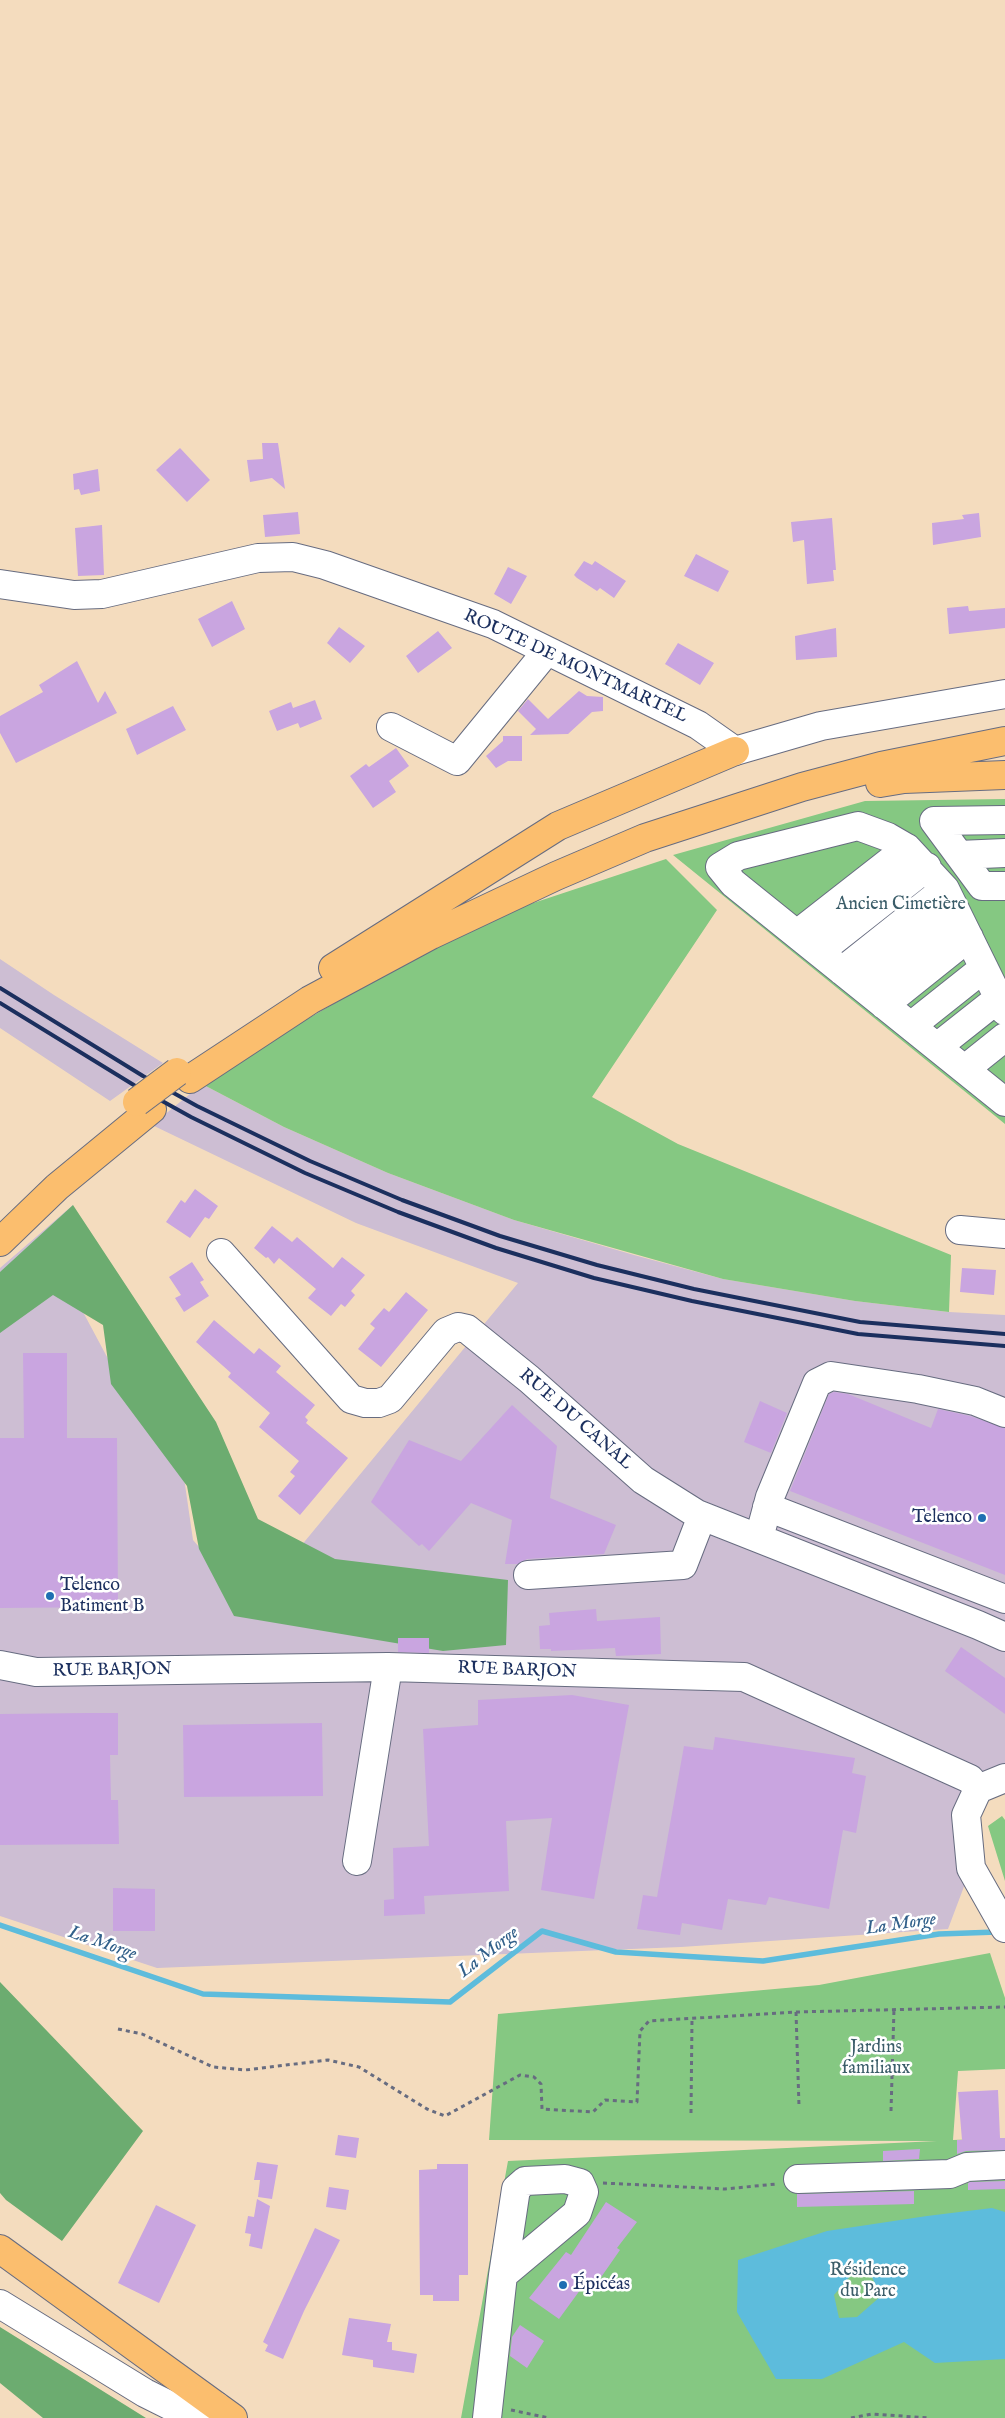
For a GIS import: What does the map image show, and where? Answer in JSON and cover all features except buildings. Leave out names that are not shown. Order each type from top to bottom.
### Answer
[{"type":"main road","points":[[302,988],[425,922],[550,863],[640,825],[740,791],[878,752],[1005,727]]},
{"type":"main road","points":[[184,1076],[310,1000],[422,939],[556,876],[645,838],[802,786],[881,766],[1005,741]]},
{"type":"main road","points":[[0,1222],[49,1176],[302,988],[558,826],[735,751]]},
{"type":"main road","points":[[645,838],[806,796],[904,778],[1005,775]]},
{"type":"main road","points":[[0,1242],[144,1105]]},
{"type":"main road","points":[[0,2248],[224,2412]]},
{"type":"street","name":"ROUTE DE MONTMARTEL","points":[[0,584],[66,595],[102,594],[258,558],[293,557],[325,565],[492,624],[698,725],[735,751]]},
{"type":"street","points":[[390,727],[456,761],[547,651]]},
{"type":"street","points":[[735,751],[822,726],[1005,694]]},
{"type":"street","points":[[1005,820],[934,821],[982,886],[1005,886]]},
{"type":"street","points":[[937,1047],[1002,1005],[945,889],[927,867],[907,848],[888,837],[858,826],[738,856],[720,867],[733,883],[842,971],[874,996],[937,1047],[965,1069],[1000,1091]]},
{"type":"street","points":[[797,934],[907,848]]},
{"type":"street","points":[[959,855],[1005,853]]},
{"type":"street","points":[[820,952],[927,867]]},
{"type":"street","points":[[842,971],[945,889]]},
{"type":"street","points":[[874,996],[963,926]]},
{"type":"street","points":[[911,1026],[984,968]]},
{"type":"street","points":[[965,1069],[1005,1037]]},
{"type":"street","points":[[960,1230],[1005,1234]]},
{"type":"street","name":"RUE DU CANAL","points":[[221,1253],[351,1399],[364,1403],[379,1403],[390,1399],[446,1332],[458,1327],[467,1329],[529,1380],[643,1480],[702,1516],[1005,1637]]},
{"type":"street","points":[[758,1538],[767,1507],[817,1382],[831,1376],[975,1401],[1005,1413]]},
{"type":"street","points":[[767,1507],[1005,1599]]},
{"type":"street","points":[[528,1575],[683,1565],[702,1516]]},
{"type":"street","name":"RUE BARJON","points":[[0,1665],[36,1672],[388,1668],[744,1677],[970,1779],[978,1789]]},
{"type":"street","points":[[357,1861],[388,1668]]},
{"type":"street","points":[[1004,1925],[971,1868],[966,1815],[978,1789],[1005,1778]]},
{"type":"street","points":[[798,2178],[950,2174],[967,2167],[1005,2165]]},
{"type":"street","points":[[488,2412],[503,2275],[516,2189],[525,2181],[565,2179],[580,2183],[584,2192],[577,2213],[503,2275]]},
{"type":"street","points":[[0,2304],[146,2393],[185,2413],[207,2415],[224,2412]]},
{"type":"path","points":[[118,2029],[142,2034],[213,2066],[245,2070],[328,2060],[359,2067],[427,2109],[445,2116],[520,2075],[534,2076],[541,2084],[542,2109],[593,2112],[605,2100],[637,2102],[640,2031],[649,2021],[796,2012],[1005,2007]]},
{"type":"path","points":[[891,2112],[894,2009]]},
{"type":"path","points":[[796,2012],[799,2106]]},
{"type":"path","points":[[691,2112],[692,2019]]},
{"type":"path","points":[[572,2181],[724,2189],[768,2187],[798,2178]]},
{"type":"path","points":[[488,2412],[549,2418]]},
{"type":"path","points":[[851,2418],[872,2414],[930,2418]]},
{"type":"shaded area","points":[[0,959],[163,1063],[110,1101],[0,1028]]},
{"type":"shaded area","points":[[202,1084],[284,1127],[388,1173],[514,1220],[634,1255],[723,1279],[855,1301],[949,1312],[1005,1315],[1005,1778],[978,1789],[971,1868],[948,1929],[681,1947],[157,1968],[0,1916],[0,1268],[73,1205],[59,1267],[114,1370],[181,1457],[193,1540],[228,1580],[258,1598],[518,1283],[356,1223],[152,1125]]},
{"type":"green space","name":"Ancien Cimetière","points":[[1005,799],[1005,1124],[673,855],[865,801]]},
{"type":"green space","points":[[666,859],[717,910],[592,1097],[678,1144],[951,1255],[949,1312],[855,1301],[723,1279],[514,1220],[388,1173],[284,1127],[202,1084],[276,1037],[476,922]]},
{"type":"green space","points":[[73,1205],[216,1422],[258,1519],[335,1559],[508,1580],[506,1645],[443,1651],[234,1616],[199,1549],[187,1486],[111,1384],[103,1325],[53,1295],[0,1333],[0,1272]]},
{"type":"green space","points":[[1002,1816],[1005,1820],[1005,1881],[988,1826]]},
{"type":"green space","name":"Résidence du Parc","points":[[990,1953],[1005,1998],[1005,2069],[958,2071],[953,2140],[1005,2138],[1005,2418],[461,2418],[508,2161],[937,2141],[489,2140],[498,2014],[819,1985]]},
{"type":"green space","points":[[0,1982],[143,2131],[62,2241],[6,2200],[0,2193]]},
{"type":"green space","points":[[0,2327],[146,2418],[43,2418],[0,2383]]},
{"type":"water","points":[[992,2208],[1005,2212],[1005,2359],[935,2363],[904,2342],[822,2379],[776,2379],[737,2312],[738,2260],[827,2231]],"holes":[[[852,2274],[871,2275],[881,2296],[857,2317],[839,2318],[834,2295]]]},
{"type":"waterway","name":"La Morge","points":[[0,1925],[203,1994],[450,2002],[542,1931],[616,1952],[763,1961],[939,1934],[997,1932]]},
{"type":"railway","points":[[0,988],[143,1076],[197,1106],[310,1161],[402,1200],[500,1236],[597,1265],[694,1289],[860,1322],[1005,1334]]},
{"type":"railway","points":[[0,1003],[137,1087],[191,1117],[305,1173],[398,1212],[496,1248],[594,1278],[692,1301],[858,1334],[1005,1346]]},
{"type":"place","name":"Telenco","points":[[982,1518]]},
{"type":"place","name":"Telenco Batiment B","points":[[50,1596]]},
{"type":"place","name":"Épicéas","points":[[563,2285]]},
{"type":"park label","name":"Jardins familiaux","points":[[876,2058]]}]
